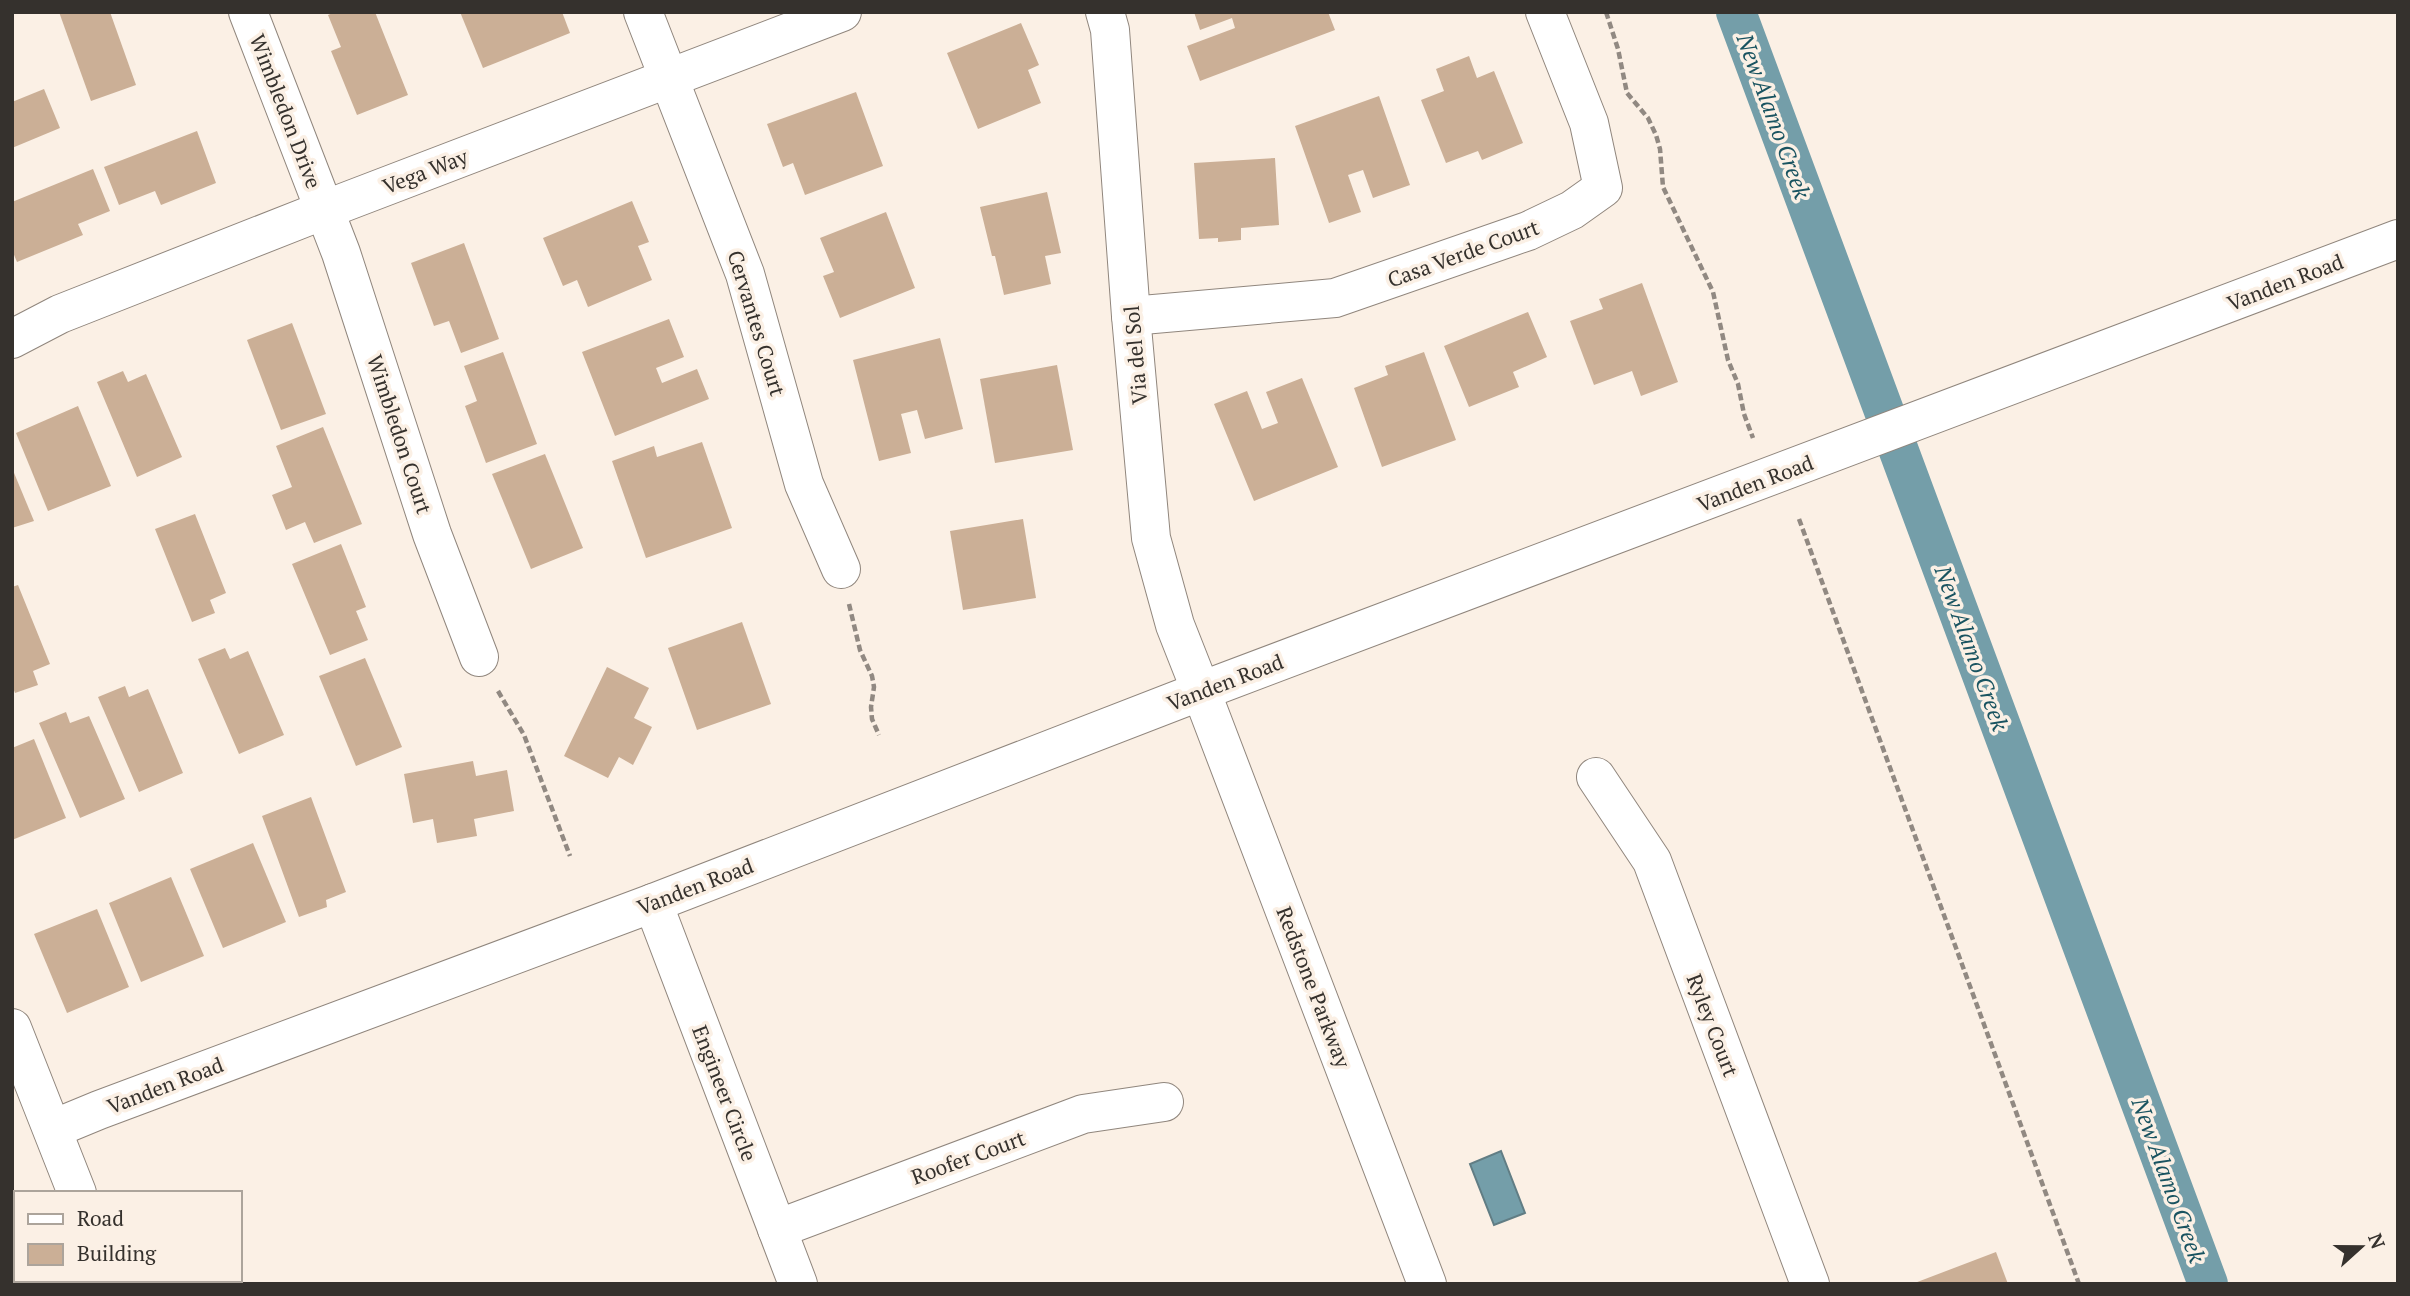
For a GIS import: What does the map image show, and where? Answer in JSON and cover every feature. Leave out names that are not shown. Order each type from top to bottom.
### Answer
[{"type":"street","name":"Wimbledon Drive","points":[[248,12],[324,210]]},
{"type":"street","points":[[643,12],[670,78]]},
{"type":"street","name":"Vega Way","points":[[12,339],[60,314],[842,12]]},
{"type":"street","name":"Via del Sol","points":[[1105,12],[1110,30],[1151,538],[1175,625],[1201,691]]},
{"type":"street","name":"Casa Verde Court","points":[[1131,316],[1335,298],[1528,231],[1572,210],[1603,188],[1590,123],[1545,12]]},
{"type":"street","name":"Cervantes Court","points":[[670,78],[745,274],[804,484],[841,569]]},
{"type":"street","name":"Wimbledon Court","points":[[324,210],[341,253],[432,534],[479,657]]},
{"type":"street","name":"Vanden Road","points":[[53,1129],[653,903],[1201,691],[2398,239]]},
{"type":"street","name":"Redstone Parkway","points":[[1201,691],[1427,1284]]},
{"type":"street","name":"Ryley Court","points":[[1596,777],[1652,861],[1810,1284]]},
{"type":"street","name":"Engineer Circle","points":[[653,903],[798,1284]]},
{"type":"street","points":[[12,1028],[76,1191]]},
{"type":"street","name":"Roofer Court","points":[[777,1229],[1083,1114],[1164,1102]]},
{"type":"path","points":[[1606,12],[1618,49],[1627,93],[1648,118],[1656,135],[1660,149],[1662,187],[1713,292],[1728,359],[1754,438]]},
{"type":"path","points":[[1799,519],[2079,1284]]},
{"type":"path","points":[[841,569],[860,650],[872,676],[872,719],[879,735]]},
{"type":"path","points":[[479,657],[524,735],[570,856]]},
{"type":"water","points":[[1501,1151],[1525,1213],[1494,1225],[1470,1164]]},
{"type":"building","points":[[59,12],[110,12],[136,85],[91,101]]},
{"type":"building","points":[[335,12],[375,12],[408,95],[357,115],[331,51],[341,47],[328,15]]},
{"type":"building","points":[[460,12],[562,12],[570,33],[483,68]]},
{"type":"building","points":[[1194,12],[1328,12],[1335,30],[1200,81],[1187,46],[1235,28],[1232,18],[1200,30]]},
{"type":"building","points":[[1021,23],[1039,65],[1028,70],[1041,103],[978,129],[947,53]]},
{"type":"building","points":[[1469,56],[1477,78],[1494,71],[1523,143],[1482,160],[1478,151],[1446,163],[1421,100],[1444,91],[1436,69]]},
{"type":"building","points":[[44,89],[60,128],[12,148],[12,102]]},
{"type":"building","points":[[856,92],[883,166],[805,195],[793,163],[783,167],[767,124]]},
{"type":"building","points":[[1379,96],[1410,185],[1373,198],[1363,170],[1348,175],[1361,212],[1329,223],[1295,126]]},
{"type":"building","points":[[197,131],[216,183],[161,205],[155,191],[119,205],[104,167]]},
{"type":"building","points":[[1275,158],[1279,225],[1241,228],[1241,240],[1218,242],[1218,238],[1199,239],[1194,163]]},
{"type":"building","points":[[93,169],[110,211],[78,224],[83,235],[17,262],[12,250],[12,202]]},
{"type":"building","points":[[1047,192],[1061,253],[1045,256],[1051,284],[1004,295],[980,207]]},
{"type":"building","points":[[632,201],[649,242],[638,246],[652,280],[588,307],[577,280],[563,286],[543,238]]},
{"type":"building","points":[[886,212],[915,288],[840,318],[823,276],[834,272],[820,238]]},
{"type":"building","points":[[464,243],[499,339],[461,353],[449,321],[434,326],[411,263]]},
{"type":"building","points":[[1642,283],[1678,382],[1641,396],[1632,371],[1594,385],[1570,321],[1603,309],[1599,299]]},
{"type":"building","points":[[1528,312],[1547,357],[1513,372],[1519,387],[1469,407],[1444,346]]},
{"type":"building","points":[[669,319],[684,357],[656,368],[662,383],[697,369],[709,399],[615,436],[582,352]]},
{"type":"building","points":[[292,323],[326,414],[281,430],[247,340]]},
{"type":"building","points":[[940,338],[963,429],[925,439],[917,410],[901,414],[911,453],[879,461],[853,360]]},
{"type":"building","points":[[503,352],[537,444],[486,463],[465,406],[477,401],[464,366]]},
{"type":"building","points":[[1424,352],[1456,440],[1382,467],[1354,388],[1388,375],[1385,366]]},
{"type":"building","points":[[1057,365],[1073,450],[995,463],[980,379]]},
{"type":"building","points":[[123,371],[128,382],[146,374],[182,457],[137,477],[97,382]]},
{"type":"building","points":[[1302,378],[1338,467],[1254,501],[1214,404],[1247,391],[1262,429],[1278,423],[1266,392]]},
{"type":"building","points":[[78,406],[111,486],[48,511],[16,433]]},
{"type":"building","points":[[323,427],[362,524],[314,543],[305,522],[286,530],[272,495],[292,487],[276,446]]},
{"type":"building","points":[[702,442],[732,528],[646,558],[612,461],[654,446],[657,457]]},
{"type":"building","points":[[545,454],[583,548],[531,569],[492,474]]},
{"type":"building","points":[[12,468],[34,521],[12,528]]},
{"type":"building","points":[[195,514],[226,593],[210,600],[215,613],[192,622],[155,529]]},
{"type":"building","points":[[1023,519],[1036,598],[963,610],[950,531]]},
{"type":"building","points":[[341,544],[366,607],[356,611],[368,640],[330,655],[292,564]]},
{"type":"building","points":[[18,585],[50,664],[33,671],[38,685],[15,693],[12,685],[12,587]]},
{"type":"building","points":[[742,622],[771,704],[697,730],[668,648]]},
{"type":"building","points":[[225,648],[230,659],[248,651],[284,735],[239,754],[198,659]]},
{"type":"building","points":[[365,658],[402,747],[356,766],[319,676]]},
{"type":"building","points":[[607,667],[649,688],[634,718],[652,727],[633,765],[619,757],[608,778],[564,756]]},
{"type":"building","points":[[125,686],[129,697],[148,689],[183,773],[139,792],[98,697]]},
{"type":"building","points":[[66,712],[70,723],[89,716],[125,799],[80,818],[39,723]]},
{"type":"building","points":[[34,739],[66,818],[12,840],[12,748]]},
{"type":"building","points":[[473,761],[476,776],[507,770],[514,811],[474,819],[477,836],[437,843],[433,819],[413,823],[404,774]]},
{"type":"building","points":[[311,797],[346,892],[326,900],[327,907],[299,917],[262,816]]},
{"type":"building","points":[[253,843],[286,922],[223,948],[190,869]]},
{"type":"building","points":[[171,877],[204,956],[141,982],[109,903]]},
{"type":"building","points":[[97,909],[129,987],[67,1013],[34,934]]},
{"type":"building","points":[[1996,1252],[2008,1284],[1912,1284]]},
{"type":"waterway","name":"New Alamo Creek","points":[[1736,12],[2208,1284]]}]
